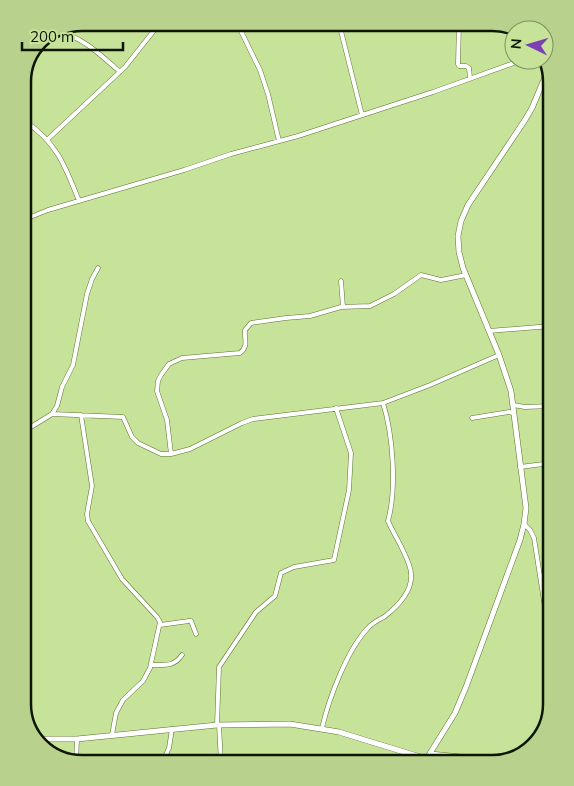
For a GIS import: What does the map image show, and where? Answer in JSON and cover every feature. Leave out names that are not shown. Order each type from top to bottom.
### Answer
[{"type":"main road","points":[[429,755],[455,713],[466,688],[520,540],[526,508],[511,391],[499,355],[466,275],[459,252],[458,236],[461,221],[482,184],[525,120],[543,83]]},
{"type":"main road","points":[[45,739],[77,739],[218,725],[290,724],[322,728],[413,755]]},
{"type":"street","points":[[48,139],[120,72],[153,31]]},
{"type":"street","points":[[241,31],[260,70],[268,94],[279,141]]},
{"type":"street","points":[[341,31],[362,115]]},
{"type":"street","points":[[459,31],[458,64],[459,66],[469,68],[470,78]]},
{"type":"street","points":[[64,35],[71,36],[99,54],[120,72]]},
{"type":"street","points":[[31,216],[362,115],[504,66]]},
{"type":"street","points":[[31,126],[48,139],[65,165],[79,201]]},
{"type":"street","points":[[31,428],[52,414],[57,406],[62,387],[73,365],[88,294],[92,279],[98,268]]},
{"type":"street","points":[[171,454],[168,428],[157,385],[169,364],[182,358],[240,353],[246,344],[245,330],[251,323],[306,317],[343,307],[376,304],[394,294],[419,275],[441,280],[466,275]]},
{"type":"street","points":[[341,281],[343,307]]},
{"type":"street","points":[[489,331],[543,327]]},
{"type":"street","points":[[52,414],[123,417],[132,437],[138,444],[161,454],[171,454],[190,449],[253,419],[366,406],[383,402],[430,385],[499,355]]},
{"type":"street","points":[[322,728],[328,706],[340,676],[363,634],[373,623],[398,604],[408,588],[412,574],[388,521],[392,506],[392,446],[388,416],[383,402]]},
{"type":"street","points":[[514,405],[543,406]]},
{"type":"street","points":[[220,755],[218,725],[219,667],[256,612],[275,596],[281,574],[294,567],[334,560],[347,502],[350,453],[336,408]]},
{"type":"street","points":[[472,418],[509,412],[514,413]]},
{"type":"street","points":[[81,414],[92,486],[87,514],[88,521],[122,579],[157,616],[160,625],[147,674],[123,700],[116,712],[112,735]]},
{"type":"street","points":[[520,466],[543,464]]},
{"type":"street","points":[[524,524],[534,538],[543,595]]},
{"type":"street","points":[[160,625],[191,621],[196,634]]},
{"type":"street","points":[[150,665],[172,665],[182,655]]},
{"type":"street","points":[[166,755],[169,748],[172,729]]},
{"type":"street","points":[[76,755],[77,739]]}]
